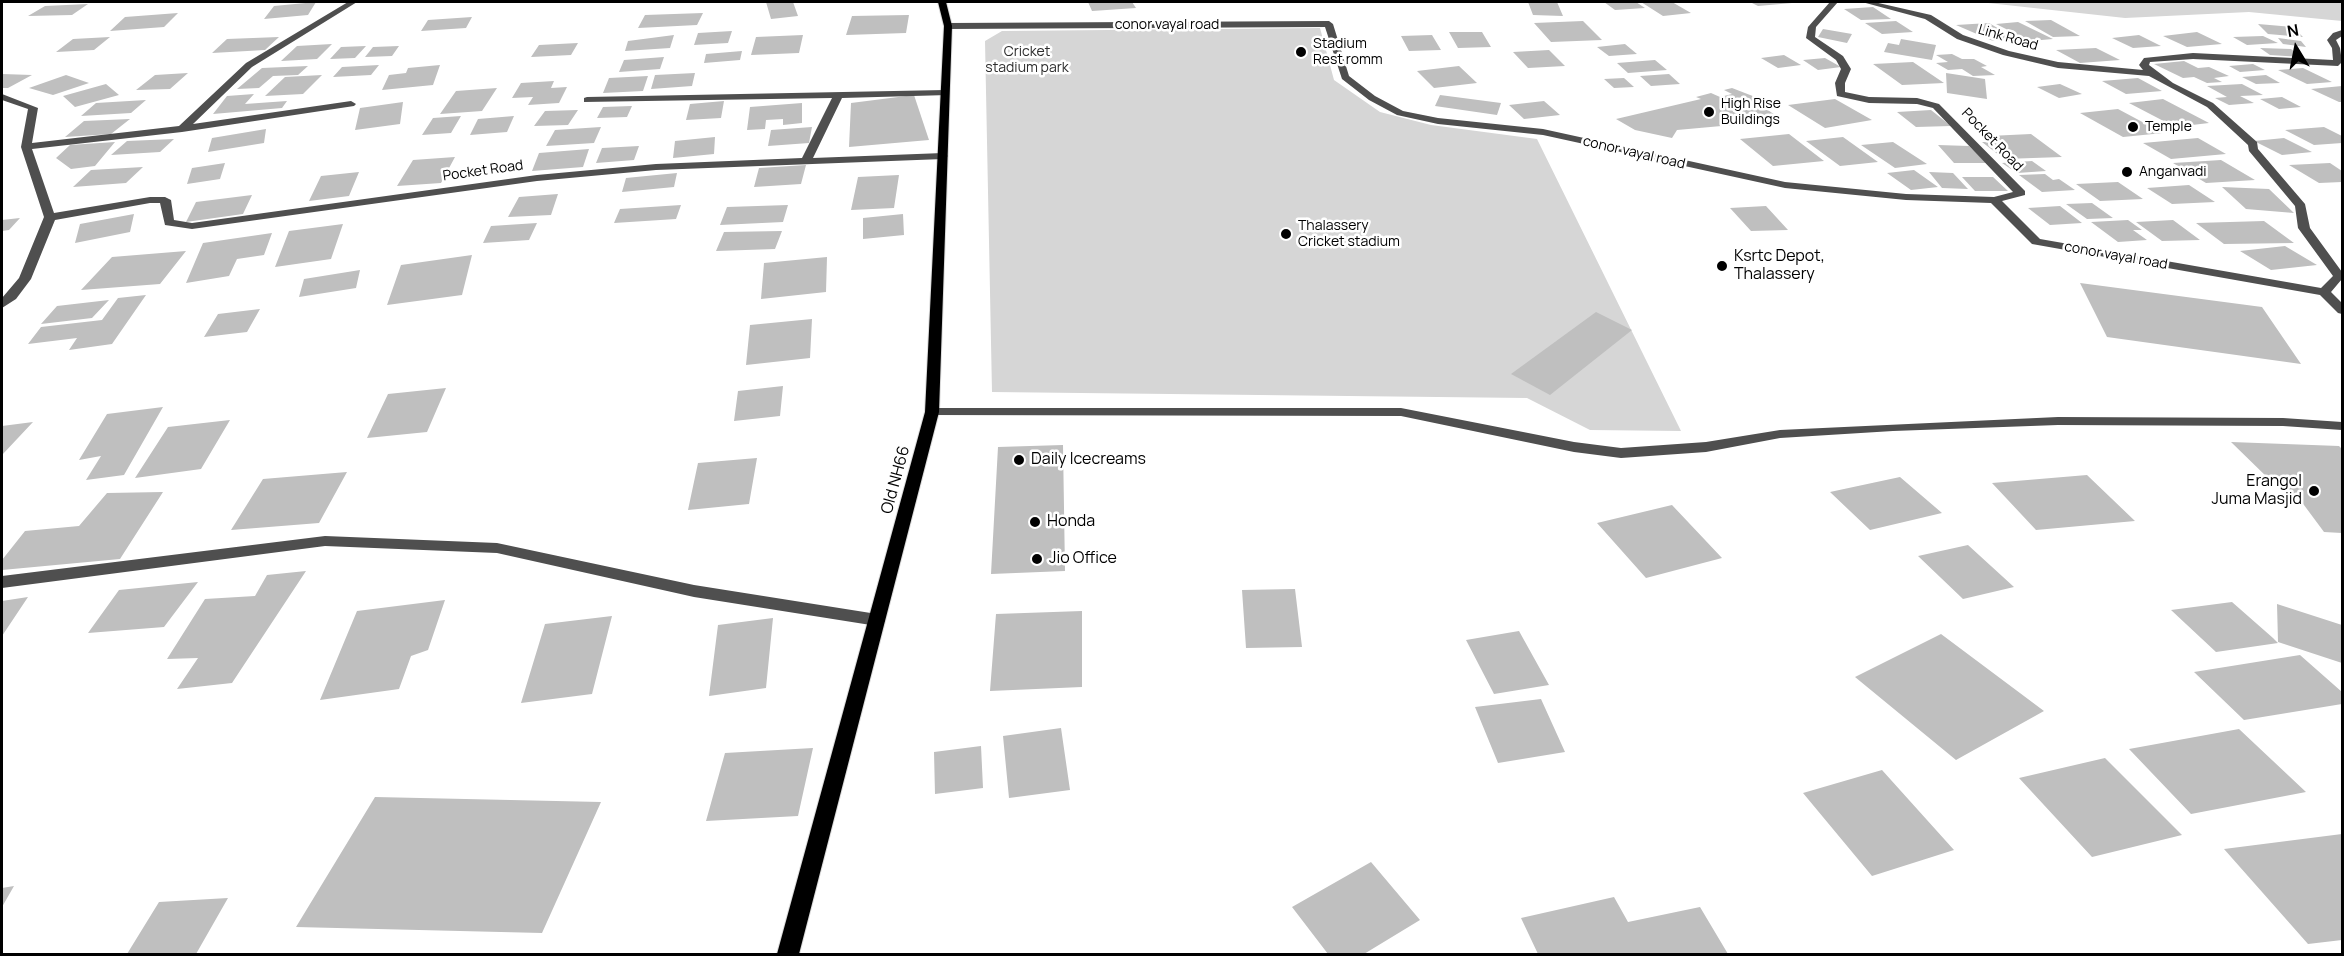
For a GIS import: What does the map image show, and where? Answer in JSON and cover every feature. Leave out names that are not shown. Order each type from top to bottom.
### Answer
[{"type":"main road","name":"Old NH66","points":[[788,954],[932,412],[948,26],[942,2]]},
{"type":"street","points":[[182,129],[249,66],[353,2]]},
{"type":"street","name":"Pocket Road","points":[[1834,2],[1812,27],[1810,38],[1840,58],[1846,69],[1840,83],[1840,94],[1869,100],[1917,101],[1936,106],[2021,193],[1994,200]]},
{"type":"street","name":"Link Road","points":[[1866,2],[1928,17],[1960,37],[2006,53],[2058,65],[2151,73]]},
{"type":"street","name":"conor vayal road","points":[[948,26],[1329,24],[1345,77],[1372,98],[1400,113],[1438,121],[1543,132],[1785,185],[1906,197],[1994,200],[2036,242],[2324,292]]},
{"type":"street","points":[[2343,33],[2331,40],[2336,48],[2338,63],[2166,57],[2147,60],[2144,65],[2151,73],[2210,105],[2253,144],[2253,149],[2301,206],[2304,228],[2339,276],[2324,292],[2343,310]]},
{"type":"street","points":[[587,100],[945,93]]},
{"type":"street","points":[[806,161],[838,94]]},
{"type":"street","points":[[2,98],[33,108],[26,147],[50,217],[25,279],[12,296],[2,304]]},
{"type":"street","points":[[26,147],[182,129],[351,104]]},
{"type":"street","name":"Pocket Road","points":[[50,217],[150,200],[165,200],[170,224],[192,226],[537,178],[656,167],[943,156]]},
{"type":"street","points":[[932,412],[1401,412],[1574,447],[1621,453],[1706,447],[1780,434],[2058,421],[2283,422],[2343,426]]},
{"type":"street","points":[[2,582],[325,541],[497,548],[694,591],[877,620]]},
{"type":"green space","points":[[1979,2],[2342,2],[2342,21],[2249,12],[2125,18]]},
{"type":"green space","name":"Thalassery Cricket stadium","points":[[1320,28],[1334,80],[1380,112],[1431,125],[1537,139],[1681,431],[1590,430],[1527,398],[992,392],[985,41],[1002,31]]},
{"type":"building","points":[[316,2],[308,15],[264,19],[274,6]]},
{"type":"building","points":[[766,2],[793,2],[798,16],[771,19]]},
{"type":"building","points":[[1088,2],[1132,2],[1136,8],[1092,11]]},
{"type":"building","points":[[1528,2],[1557,2],[1563,16],[1533,15]]},
{"type":"building","points":[[1604,2],[1636,2],[1645,8],[1615,10]]},
{"type":"building","points":[[1641,2],[1672,2],[1691,13],[1663,16]]},
{"type":"building","points":[[1750,2],[1792,2],[1792,3],[1758,6]]},
{"type":"building","points":[[88,4],[72,15],[28,16],[45,6]]},
{"type":"building","points":[[1873,7],[1891,19],[1861,20],[1844,9]]},
{"type":"building","points":[[178,13],[164,27],[110,31],[125,17]]},
{"type":"building","points":[[703,13],[697,25],[638,28],[645,15]]},
{"type":"building","points":[[909,15],[906,33],[846,35],[852,16]]},
{"type":"building","points":[[472,17],[466,28],[421,31],[428,20]]},
{"type":"building","points":[[2051,20],[2080,36],[2053,37],[2025,21]]},
{"type":"building","points":[[1583,21],[1602,40],[1551,42],[1534,23]]},
{"type":"building","points":[[1896,21],[1913,32],[1882,34],[1865,23]]},
{"type":"building","points":[[2018,22],[2053,39],[2030,41],[1996,24]]},
{"type":"building","points":[[1989,23],[2018,40],[1993,41],[1956,25]]},
{"type":"building","points":[[2258,24],[2293,27],[2303,37],[2268,34]]},
{"type":"building","points":[[1823,29],[1852,34],[1847,43],[1818,37]]},
{"type":"building","points":[[732,31],[728,43],[694,45],[698,33]]},
{"type":"building","points":[[1449,32],[1482,32],[1491,47],[1458,48]]},
{"type":"building","points":[[2197,32],[2222,44],[2187,47],[2163,36]]},
{"type":"building","points":[[674,35],[670,48],[625,51],[628,41]]},
{"type":"building","points":[[803,35],[799,53],[751,55],[756,37]]},
{"type":"building","points":[[1432,35],[1441,50],[1409,51],[1401,36]]},
{"type":"building","points":[[2139,35],[2161,46],[2133,48],[2112,38]]},
{"type":"building","points":[[2263,36],[2278,43],[2247,45],[2233,37]]},
{"type":"building","points":[[110,37],[94,50],[56,52],[73,39]]},
{"type":"building","points":[[279,37],[265,50],[212,53],[227,39]]},
{"type":"building","points":[[2278,38],[2301,41],[2306,47],[2283,44]]},
{"type":"building","points":[[1901,39],[1936,45],[1932,60],[1884,52],[1888,43],[1899,45]]},
{"type":"building","points":[[578,43],[571,55],[531,57],[539,45]]},
{"type":"building","points":[[332,44],[317,59],[281,61],[297,46]]},
{"type":"building","points":[[1625,44],[1637,54],[1609,56],[1597,47]]},
{"type":"building","points":[[366,46],[355,58],[330,59],[341,47]]},
{"type":"building","points":[[399,46],[392,56],[365,57],[373,47]]},
{"type":"building","points":[[2096,48],[2120,60],[2080,63],[2056,50]]},
{"type":"building","points":[[2260,48],[2291,49],[2301,57],[2270,55]]},
{"type":"building","points":[[1549,50],[1565,66],[1528,68],[1513,52]]},
{"type":"building","points":[[742,51],[740,60],[704,63],[706,54]]},
{"type":"building","points":[[1952,54],[1962,59],[1974,59],[1987,66],[1981,67],[1995,75],[1973,76],[1962,69],[1948,70],[1936,63],[1948,62],[1936,55]]},
{"type":"building","points":[[1784,55],[1801,65],[1778,68],[1761,58]]},
{"type":"building","points":[[664,57],[660,69],[619,72],[624,60]]},
{"type":"building","points":[[1825,58],[1841,67],[1818,70],[1803,60]]},
{"type":"building","points":[[1655,60],[1667,70],[1628,73],[1617,63]]},
{"type":"building","points":[[2184,61],[2198,68],[2209,67],[2229,76],[2214,78],[2222,82],[2207,83],[2194,77],[2183,78],[2154,64]]},
{"type":"building","points":[[1913,62],[1944,83],[1902,85],[1873,64]]},
{"type":"building","points":[[2253,64],[2265,70],[2240,72],[2229,66]]},
{"type":"building","points":[[379,65],[371,75],[333,77],[342,67]]},
{"type":"building","points":[[440,65],[433,85],[382,90],[389,75],[406,73],[408,68]]},
{"type":"building","points":[[308,66],[298,75],[273,76],[259,88],[237,89],[262,68]]},
{"type":"building","points":[[1459,66],[1477,83],[1434,88],[1417,71]]},
{"type":"building","points":[[2303,68],[2332,82],[2307,84],[2278,70]]},
{"type":"building","points":[[188,73],[170,89],[136,90],[155,75]]},
{"type":"building","points":[[695,73],[692,86],[651,89],[655,75]]},
{"type":"building","points":[[1946,73],[1985,79],[1987,99],[1947,93]]},
{"type":"building","points":[[2,74],[32,75],[8,88],[2,88]]},
{"type":"building","points":[[1669,74],[1680,84],[1651,86],[1640,76]]},
{"type":"building","points":[[66,75],[89,83],[53,95],[29,88]]},
{"type":"building","points":[[322,75],[303,94],[265,96],[285,77]]},
{"type":"building","points":[[2266,75],[2280,83],[2256,84],[2242,77]]},
{"type":"building","points":[[648,76],[643,91],[603,93],[609,78]]},
{"type":"building","points":[[1624,78],[1634,87],[1614,88],[1604,79]]},
{"type":"building","points":[[2138,78],[2162,91],[2126,94],[2102,81]]},
{"type":"building","points":[[554,81],[551,88],[567,87],[559,103],[528,105],[533,97],[512,98],[521,83]]},
{"type":"building","points":[[106,84],[119,95],[75,107],[63,96]]},
{"type":"building","points":[[2060,84],[2082,94],[2059,98],[2037,87]]},
{"type":"building","points":[[2242,84],[2263,95],[2240,96],[2254,103],[2229,105],[2215,98],[2227,97],[2207,86]]},
{"type":"building","points":[[2342,86],[2342,102],[2311,89]]},
{"type":"building","points":[[497,88],[482,111],[440,114],[456,91]]},
{"type":"building","name":"High Rise Buildings","points":[[1732,88],[1763,100],[1756,102],[1761,104],[1756,105],[1775,115],[1770,116],[1777,121],[1677,130],[1672,138],[1635,130],[1616,119],[1701,99],[1696,97],[1711,93],[1720,97],[1732,94],[1724,90]]},
{"type":"building","points":[[254,94],[245,104],[287,101],[282,108],[213,114],[227,96]]},
{"type":"building","points":[[914,95],[929,140],[849,147],[851,103]]},
{"type":"building","points":[[1440,95],[1501,103],[1497,115],[1435,106]]},
{"type":"building","points":[[2282,97],[2301,107],[2279,109],[2260,99]]},
{"type":"building","points":[[1835,99],[1872,120],[1825,128],[1788,105]]},
{"type":"building","points":[[2163,99],[2209,123],[2175,127],[2129,103]]},
{"type":"building","points":[[146,100],[131,113],[81,116],[96,103]]},
{"type":"building","points":[[724,101],[721,118],[686,120],[690,104]]},
{"type":"building","points":[[1544,101],[1560,115],[1524,119],[1509,105]]},
{"type":"building","points":[[403,102],[400,124],[355,130],[360,108]]},
{"type":"building","points":[[802,103],[802,123],[783,125],[783,119],[766,120],[765,129],[747,130],[750,107]]},
{"type":"building","points":[[632,106],[627,117],[597,118],[603,107]]},
{"type":"building","points":[[2118,109],[2163,133],[2123,137],[2080,113]]},
{"type":"building","points":[[578,110],[568,125],[534,126],[545,111]]},
{"type":"building","points":[[1931,110],[1951,126],[1916,127],[1897,112]]},
{"type":"building","points":[[461,116],[451,133],[422,135],[433,118]]},
{"type":"building","points":[[514,116],[507,132],[470,135],[478,119]]},
{"type":"building","points":[[130,119],[111,134],[65,137],[84,121]]},
{"type":"building","points":[[601,127],[594,143],[546,146],[555,130]]},
{"type":"building","points":[[812,127],[809,143],[768,146],[771,130]]},
{"type":"building","points":[[2324,127],[2342,136],[2342,143],[2314,145],[2285,130]]},
{"type":"building","points":[[266,129],[264,143],[208,152],[212,138]]},
{"type":"building","points":[[1789,134],[1824,161],[1773,166],[1740,139]]},
{"type":"building","points":[[2031,134],[2062,157],[2004,159],[1982,142],[1997,142],[1989,136]]},
{"type":"building","points":[[715,137],[714,154],[673,158],[675,141]]},
{"type":"building","points":[[1843,137],[1878,162],[1840,166],[1806,141]]},
{"type":"building","points":[[2198,138],[2226,154],[2171,159],[2143,143]]},
{"type":"building","points":[[2284,138],[2312,152],[2282,155],[2254,141]]},
{"type":"building","points":[[174,139],[160,152],[111,155],[127,141]]},
{"type":"building","points":[[115,142],[95,166],[71,169],[56,158],[70,145]]},
{"type":"building","points":[[1893,142],[1927,164],[1895,168],[1861,145]]},
{"type":"building","points":[[1938,145],[1969,146],[1986,163],[1954,163]]},
{"type":"building","points":[[639,146],[634,160],[596,163],[602,148]]},
{"type":"building","points":[[589,149],[583,167],[532,171],[539,153]]},
{"type":"building","points":[[455,157],[441,183],[397,186],[413,160]]},
{"type":"building","points":[[2221,160],[2255,180],[2206,183],[2173,163]]},
{"type":"building","points":[[2032,161],[2046,171],[2017,173],[2002,163]]},
{"type":"building","points":[[225,163],[220,179],[187,184],[192,168]]},
{"type":"building","points":[[2330,163],[2342,171],[2342,182],[2319,183],[2289,165]]},
{"type":"building","points":[[806,165],[801,184],[754,187],[759,168]]},
{"type":"building","points":[[143,167],[126,183],[73,187],[91,170]]},
{"type":"building","points":[[1914,170],[1938,187],[1911,190],[1887,173]]},
{"type":"building","points":[[359,172],[349,196],[309,201],[321,176]]},
{"type":"building","points":[[1929,172],[1953,173],[1968,189],[1942,188]]},
{"type":"building","points":[[677,173],[674,187],[622,192],[626,178]]},
{"type":"building","points":[[2045,174],[2053,180],[2059,179],[2075,190],[2042,192],[2019,175]]},
{"type":"building","points":[[899,175],[894,208],[851,210],[858,177]]},
{"type":"building","points":[[1962,177],[1993,177],[2008,191],[1975,191]]},
{"type":"building","points":[[2118,182],[2143,199],[2100,201],[2076,184]]},
{"type":"building","points":[[2189,185],[2215,202],[2172,204],[2147,188]]},
{"type":"building","points":[[2222,187],[2269,189],[2294,213],[2246,209]]},
{"type":"building","points":[[558,194],[551,215],[508,217],[519,197]]},
{"type":"building","points":[[252,195],[243,214],[186,222],[196,202]]},
{"type":"building","points":[[2092,203],[2113,218],[2087,219],[2066,204]]},
{"type":"building","points":[[681,205],[676,219],[614,223],[620,209]]},
{"type":"building","points":[[788,205],[783,222],[720,225],[727,207]]},
{"type":"building","points":[[1766,206],[1788,230],[1751,231],[1730,208]]},
{"type":"building","points":[[2060,206],[2082,223],[2050,225],[2028,208]]},
{"type":"building","points":[[134,214],[130,232],[75,243],[80,224]]},
{"type":"building","points":[[903,214],[904,235],[863,239],[863,218]]},
{"type":"building","points":[[20,218],[9,230],[2,231],[2,220]]},
{"type":"building","points":[[2128,220],[2142,230],[2133,230],[2147,240],[2118,242],[2091,222]]},
{"type":"building","points":[[2173,220],[2200,240],[2162,241],[2136,222]]},
{"type":"building","points":[[2264,221],[2294,243],[2224,244],[2196,223]]},
{"type":"building","points":[[537,223],[529,240],[483,243],[491,226]]},
{"type":"building","points":[[343,224],[331,259],[275,267],[289,231]]},
{"type":"building","points":[[782,231],[775,249],[716,251],[724,232]]},
{"type":"building","points":[[272,233],[264,255],[237,259],[229,276],[186,283],[203,243]]},
{"type":"building","points":[[2285,246],[2317,265],[2271,270],[2240,251]]},
{"type":"building","points":[[186,251],[160,284],[81,290],[112,257]]},
{"type":"building","points":[[472,255],[462,295],[387,305],[401,265]]},
{"type":"building","points":[[827,257],[826,292],[761,299],[764,263]]},
{"type":"building","points":[[360,270],[356,288],[299,297],[304,279]]},
{"type":"building","points":[[2080,283],[2262,307],[2301,364],[2107,337]]},
{"type":"building","points":[[146,295],[112,344],[69,350],[77,338],[28,344],[41,327],[102,320],[118,298]]},
{"type":"building","points":[[109,300],[92,318],[41,324],[57,306]]},
{"type":"building","points":[[260,309],[247,332],[204,337],[218,314]]},
{"type":"building","points":[[1596,312],[1632,330],[1550,395],[1511,374]]},
{"type":"building","points":[[812,319],[810,358],[746,365],[750,325]]},
{"type":"building","points":[[783,386],[780,416],[734,421],[738,391]]},
{"type":"building","points":[[446,388],[427,432],[367,438],[388,394]]},
{"type":"building","points":[[163,407],[124,475],[86,480],[101,456],[79,460],[107,414]]},
{"type":"building","points":[[230,420],[201,469],[135,478],[168,427]]},
{"type":"building","points":[[33,422],[2,455],[2,426]]},
{"type":"building","name":"Erangol Juma Masjid","points":[[2231,442],[2339,446],[2342,449],[2342,533],[2324,532],[2301,501],[2271,481]]},
{"type":"building","points":[[1063,445],[1065,571],[991,574],[998,447]]},
{"type":"building","points":[[757,458],[749,504],[688,510],[698,463]]},
{"type":"building","points":[[347,472],[319,523],[231,530],[263,479]]},
{"type":"building","points":[[2087,475],[2135,521],[2036,530],[1992,483]]},
{"type":"building","points":[[1900,477],[1942,513],[1870,530],[1830,492]]},
{"type":"building","points":[[163,492],[120,559],[2,570],[2,560],[25,531],[79,526],[107,493]]},
{"type":"building","points":[[1672,505],[1722,558],[1646,578],[1597,523]]},
{"type":"building","points":[[1968,545],[2014,587],[1963,599],[1918,556]]},
{"type":"building","points":[[306,571],[232,683],[177,689],[198,658],[167,659],[205,599],[255,596],[267,575]]},
{"type":"building","points":[[198,582],[164,627],[88,633],[119,590]]},
{"type":"building","points":[[1295,589],[1302,647],[1246,648],[1242,590]]},
{"type":"building","points":[[28,597],[2,636],[2,601]]},
{"type":"building","points":[[445,600],[428,650],[411,656],[399,689],[320,700],[357,611]]},
{"type":"building","points":[[2232,602],[2278,643],[2216,652],[2171,610]]},
{"type":"building","points":[[2277,604],[2342,625],[2342,663],[2278,642]]},
{"type":"building","points":[[1082,611],[1082,687],[990,691],[996,614]]},
{"type":"building","points":[[612,616],[592,694],[521,703],[545,624]]},
{"type":"building","points":[[773,618],[766,688],[709,696],[718,625]]},
{"type":"building","points":[[1519,631],[1549,685],[1494,694],[1466,640]]},
{"type":"building","points":[[1941,634],[2044,711],[1956,760],[1855,677]]},
{"type":"building","points":[[2300,655],[2342,692],[2342,704],[2244,720],[2194,672]]},
{"type":"building","points":[[1541,699],[1565,752],[1498,763],[1475,707]]},
{"type":"building","points":[[1061,728],[1070,790],[1009,798],[1003,736]]},
{"type":"building","points":[[2239,729],[2306,792],[2191,814],[2129,749]]},
{"type":"building","points":[[981,746],[983,788],[935,794],[934,752]]},
{"type":"building","points":[[813,748],[798,816],[706,821],[725,753]]},
{"type":"building","points":[[2105,758],[2182,835],[2092,857],[2019,778]]},
{"type":"building","points":[[1882,770],[1954,850],[1872,876],[1803,793]]},
{"type":"building","points":[[375,797],[601,802],[542,933],[296,927]]},
{"type":"building","points":[[2342,834],[2342,940],[2308,944],[2224,849]]},
{"type":"building","points":[[1371,862],[1420,920],[1364,954],[1328,954],[1292,907]]},
{"type":"building","points":[[14,886],[2,907],[2,888]]},
{"type":"building","points":[[1614,897],[1628,922],[1700,907],[1728,954],[1538,954],[1521,918]]},
{"type":"building","points":[[228,898],[196,954],[127,954],[159,902]]},
{"type":"place","name":"Stadium Rest romm","points":[[1301,52]]},
{"type":"place","name":"High Rise Buildings","points":[[1709,112]]},
{"type":"place","name":"Temple","points":[[2133,127]]},
{"type":"place","name":"Anganvadi","points":[[2127,172]]},
{"type":"place","name":"Thalassery Cricket stadium","points":[[1286,234]]},
{"type":"place","name":"Ksrtc Depot, Thalassery","points":[[1722,266]]},
{"type":"place","name":"Daily Icecreams","points":[[1019,460]]},
{"type":"place","name":"Erangol Juma Masjid","points":[[2314,491]]},
{"type":"place","name":"Honda","points":[[1035,522]]},
{"type":"place","name":"Jio Office","points":[[1037,559]]},
{"type":"park label","name":"Cricket stadium park","points":[[1027,60]]}]
